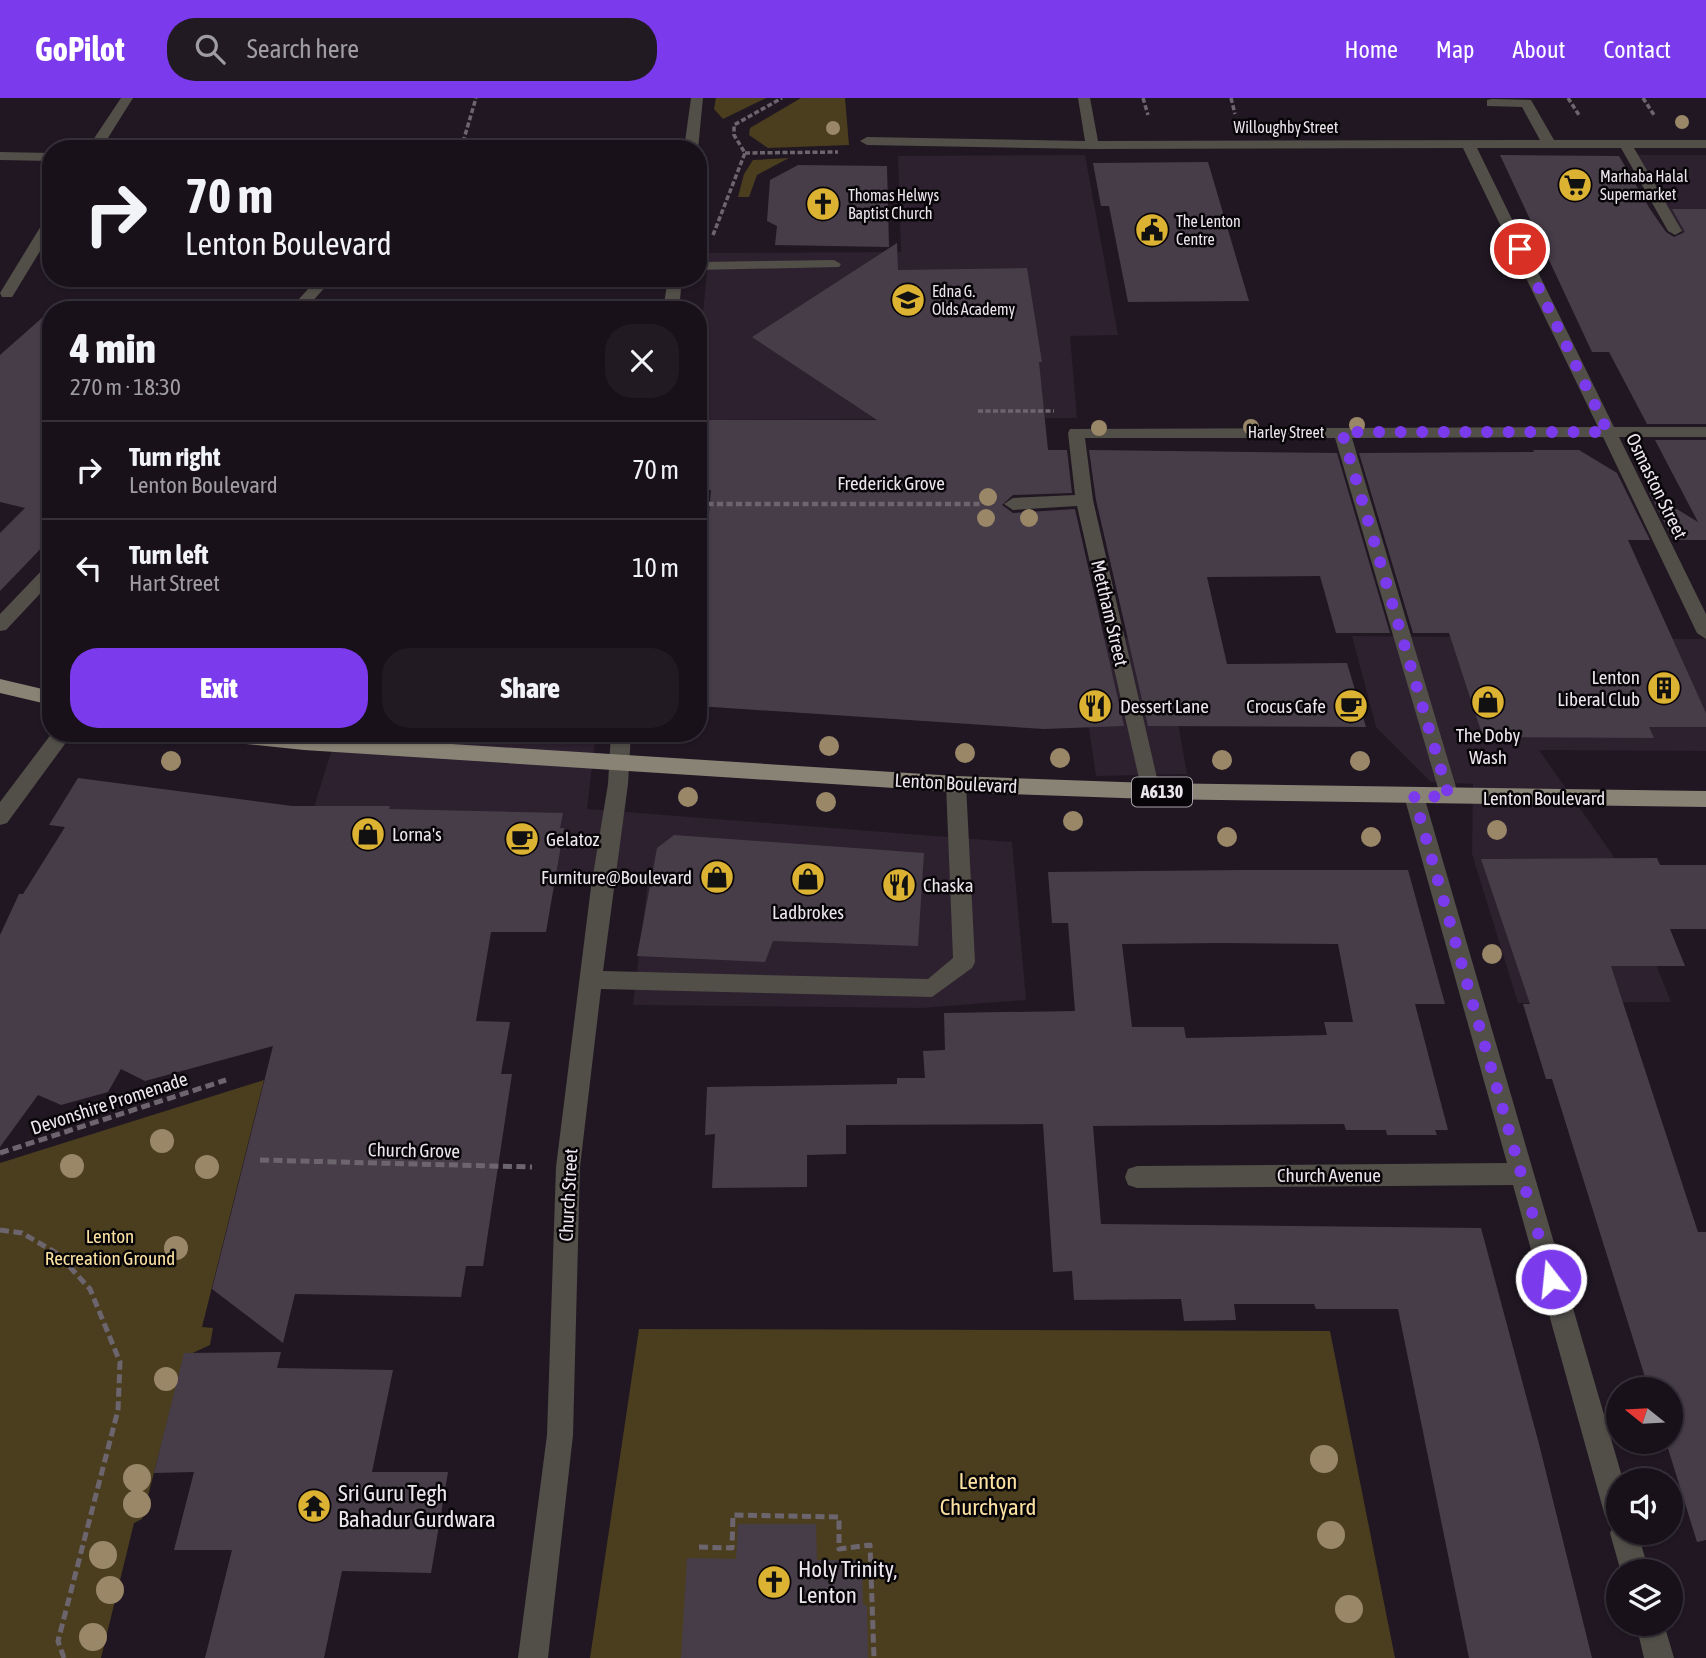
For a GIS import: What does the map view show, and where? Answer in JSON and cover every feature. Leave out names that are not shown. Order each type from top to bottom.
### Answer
[{"type":"main road","points":[[0,686],[42,696]]},
{"type":"main road","name":"Lenton Boulevard","points":[[294,742],[956,784],[1150,792],[1706,799]]},
{"type":"street","points":[[100,140],[127,98]]},
{"type":"street","points":[[692,140],[697,98]]},
{"type":"street","points":[[1084,98],[1092,145]]},
{"type":"street","points":[[1492,103],[1526,103],[1549,144]]},
{"type":"street","name":"Willoughby Street","points":[[867,141],[1092,145],[1706,144]]},
{"type":"street","name":"Osmaston Street","points":[[1468,144],[1706,633]]},
{"type":"street","points":[[1625,144],[1675,231]]},
{"type":"street","points":[[0,156],[42,157]]},
{"type":"street","points":[[7,294],[42,236]]},
{"type":"street","points":[[707,266],[834,264]]},
{"type":"street","points":[[304,301],[318,287]]},
{"type":"street","points":[[1342,432],[1449,797]]},
{"type":"street","name":"Harley Street","points":[[1076,433],[1706,432]]},
{"type":"street","name":"Mettham Street","points":[[1076,433],[1084,500],[1150,792]]},
{"type":"street","points":[[1013,504],[1084,500]]},
{"type":"street","points":[[0,625],[42,581]]},
{"type":"street","points":[[0,817],[56,742]]},
{"type":"street","name":"Church Street","points":[[533,1658],[560,1435],[568,1167],[620,742]]},
{"type":"street","points":[[591,980],[932,988],[964,962],[956,784]]},
{"type":"street","points":[[1414,796],[1606,1471]]},
{"type":"street","name":"Church Avenue","points":[[1136,1177],[1521,1174]]},
{"type":"street","points":[[1653,1636],[1659,1658]]},
{"type":"path","points":[[463,140],[475,98]]},
{"type":"path","points":[[745,153],[734,135],[734,125],[782,98]]},
{"type":"path","points":[[745,153],[863,152],[891,140]]},
{"type":"path","points":[[711,241],[745,153]]},
{"type":"path","points":[[978,411],[1054,411],[1076,433]]},
{"type":"path","name":"Frederick Grove","points":[[707,504],[1013,504]]},
{"type":"path","name":"Devonshire Promenade","points":[[0,1153],[226,1080]]},
{"type":"path","name":"Church Grove","points":[[260,1160],[568,1167]]},
{"type":"path","points":[[0,1230],[22,1233],[58,1254],[90,1289],[120,1362],[118,1410],[58,1641],[64,1658]]},
{"type":"path","points":[[698,1547],[732,1548],[733,1515],[839,1517],[839,1549],[870,1545],[874,1658]]},
{"type":"shaded area","name":"Edna G. Olds Academy","points":[[1085,155],[1118,335],[1070,336],[1077,418],[707,420],[707,301],[704,301],[709,253],[901,252],[898,156]]},
{"type":"shaded area","points":[[1637,155],[1706,155],[1706,274],[1668,207]]},
{"type":"shaded area","points":[[1352,636],[1706,639],[1706,751],[1539,750],[1612,854],[1671,1002],[1518,1003],[1472,854],[1473,784],[1431,782],[1376,727]]},
{"type":"shaded area","points":[[1163,637],[1187,774],[1096,776],[1076,639]]},
{"type":"shaded area","points":[[334,742],[595,742],[587,809],[1012,842],[1026,1000],[922,1008],[633,1005],[648,880],[519,883],[297,878]]},
{"type":"green space","points":[[716,98],[766,98],[723,119],[714,109]]},
{"type":"green space","points":[[801,98],[845,98],[849,145],[768,148],[749,135],[750,128]]},
{"type":"green space","points":[[789,158],[757,175],[749,197],[738,197],[744,174],[753,160]]},
{"type":"green space","name":"Lenton Recreation Ground","points":[[264,1080],[202,1327],[213,1328],[210,1345],[184,1357],[142,1519],[134,1523],[101,1658],[0,1658],[0,1163]]},
{"type":"green space","name":"Lenton Churchyard","points":[[639,1329],[1330,1331],[1395,1658],[590,1658]]},
{"type":"building","points":[[1500,155],[1619,156],[1650,209],[1666,232],[1674,237],[1685,232],[1672,209],[1706,209],[1706,424],[1647,424],[1609,352],[1592,352]]},
{"type":"building","name":"The Lenton Centre","points":[[1208,162],[1249,301],[1128,302],[1109,206],[1101,206],[1093,163]]},
{"type":"building","name":"Thomas Helwys Baptist Church","points":[[798,165],[887,166],[889,247],[775,245],[777,226],[767,221],[770,180]]},
{"type":"building","points":[[897,243],[898,270],[1027,268],[1042,362],[1039,362],[1048,450],[1067,450],[1072,493],[1013,495],[1002,505],[1013,513],[1075,509],[1124,726],[1044,729],[707,707],[707,537],[711,490],[707,490],[707,420],[877,420],[752,337]]},
{"type":"building","points":[[42,318],[42,547],[0,591],[0,533],[25,508],[0,502],[0,355]]},
{"type":"building","points":[[1655,440],[1706,440],[1706,540],[1673,540],[1649,492],[1698,522]]},
{"type":"building","points":[[1089,450],[1337,453],[1390,633],[1336,633],[1320,576],[1207,577],[1227,664],[1347,663],[1366,727],[1148,726],[1096,500]]},
{"type":"building","points":[[1533,450],[1579,450],[1617,473],[1650,540],[1628,540],[1706,713],[1706,727],[1649,727],[1654,738],[1483,737],[1449,633],[1413,633],[1359,453],[1534,452]]},
{"type":"building","points":[[78,778],[292,806],[390,806],[389,809],[563,813],[560,828],[564,828],[546,932],[491,932],[476,1021],[510,1022],[501,1074],[512,1074],[483,1266],[466,1266],[461,1297],[295,1294],[283,1343],[212,1289],[273,1046],[145,1081],[121,1069],[108,1092],[61,1105],[38,1095],[0,1147],[0,935],[19,894],[23,894],[65,827],[49,825]]},
{"type":"building","points":[[674,835],[924,853],[918,946],[773,941],[765,962],[637,956],[657,848]]},
{"type":"building","points":[[1657,858],[1660,865],[1706,865],[1706,929],[1670,929],[1685,966],[1611,966],[1698,1232],[1706,1232],[1706,1540],[1697,1542],[1683,1497],[1683,1468],[1674,1468],[1670,1454],[1684,1454],[1684,1377],[1645,1377],[1552,1079],[1546,1079],[1523,1004],[1530,1004],[1481,859]]},
{"type":"building","points":[[1408,870],[1445,1004],[1415,1004],[1448,1130],[1435,1130],[1437,1135],[1387,1135],[1386,1130],[1346,1130],[1344,1124],[1093,1126],[1101,1224],[1481,1228],[1539,1444],[1592,1658],[1469,1658],[1398,1309],[1316,1309],[1314,1304],[1234,1304],[1236,1320],[1184,1321],[1181,1299],[1074,1300],[1072,1271],[1053,1272],[1043,1124],[846,1125],[846,1154],[807,1155],[807,1187],[712,1188],[715,1134],[705,1135],[707,1087],[897,1084],[897,1078],[925,1078],[923,1051],[945,1050],[944,1013],[1075,1011],[1068,923],[1052,923],[1048,872]],"holes":[[[1122,944],[1338,944],[1353,1022],[1324,1022],[1327,1035],[1186,1038],[1184,1027],[1132,1027]]]},
{"type":"building","name":"Sri Guru Tegh Bahadur Gurdwara","points":[[281,1352],[277,1368],[393,1370],[372,1472],[448,1472],[431,1573],[342,1571],[324,1658],[205,1658],[232,1550],[174,1550],[194,1472],[154,1473],[184,1353]]},
{"type":"building","name":"Holy Trinity, Lenton","points":[[738,1524],[816,1524],[817,1560],[862,1560],[863,1605],[867,1605],[868,1658],[681,1658],[687,1558],[736,1559]]},
{"type":"place","name":"Marhaba Halal Supermarket","points":[[1575,185]]},
{"type":"place","name":"Thomas Helwys Baptist Church","points":[[823,204]]},
{"type":"place","name":"The Lenton Centre","points":[[1152,230]]},
{"type":"place","name":"Edna G. Olds Academy","points":[[908,300]]},
{"type":"place","name":"Lenton Liberal Club","points":[[1664,688]]},
{"type":"place","name":"The Doby Wash","points":[[1488,702]]},
{"type":"place","name":"Dessert Lane","points":[[1095,706]]},
{"type":"place","name":"Crocus Cafe","points":[[1351,706]]},
{"type":"place","name":"Lorna's","points":[[368,834]]},
{"type":"place","name":"Gelatoz","points":[[522,839]]},
{"type":"place","name":"Furniture@Boulevard","points":[[717,877]]},
{"type":"place","name":"Ladbrokes","points":[[808,879]]},
{"type":"place","name":"Chaska","points":[[899,885]]},
{"type":"place","name":"Sri Guru Tegh Bahadur Gurdwara","points":[[314,1506]]},
{"type":"place","name":"Holy Trinity, Lenton","points":[[774,1582]]},
{"type":"route","points":[[1520,249],[1608,432],[1342,432],[1449,797],[1414,796],[1551,1279]]}]
